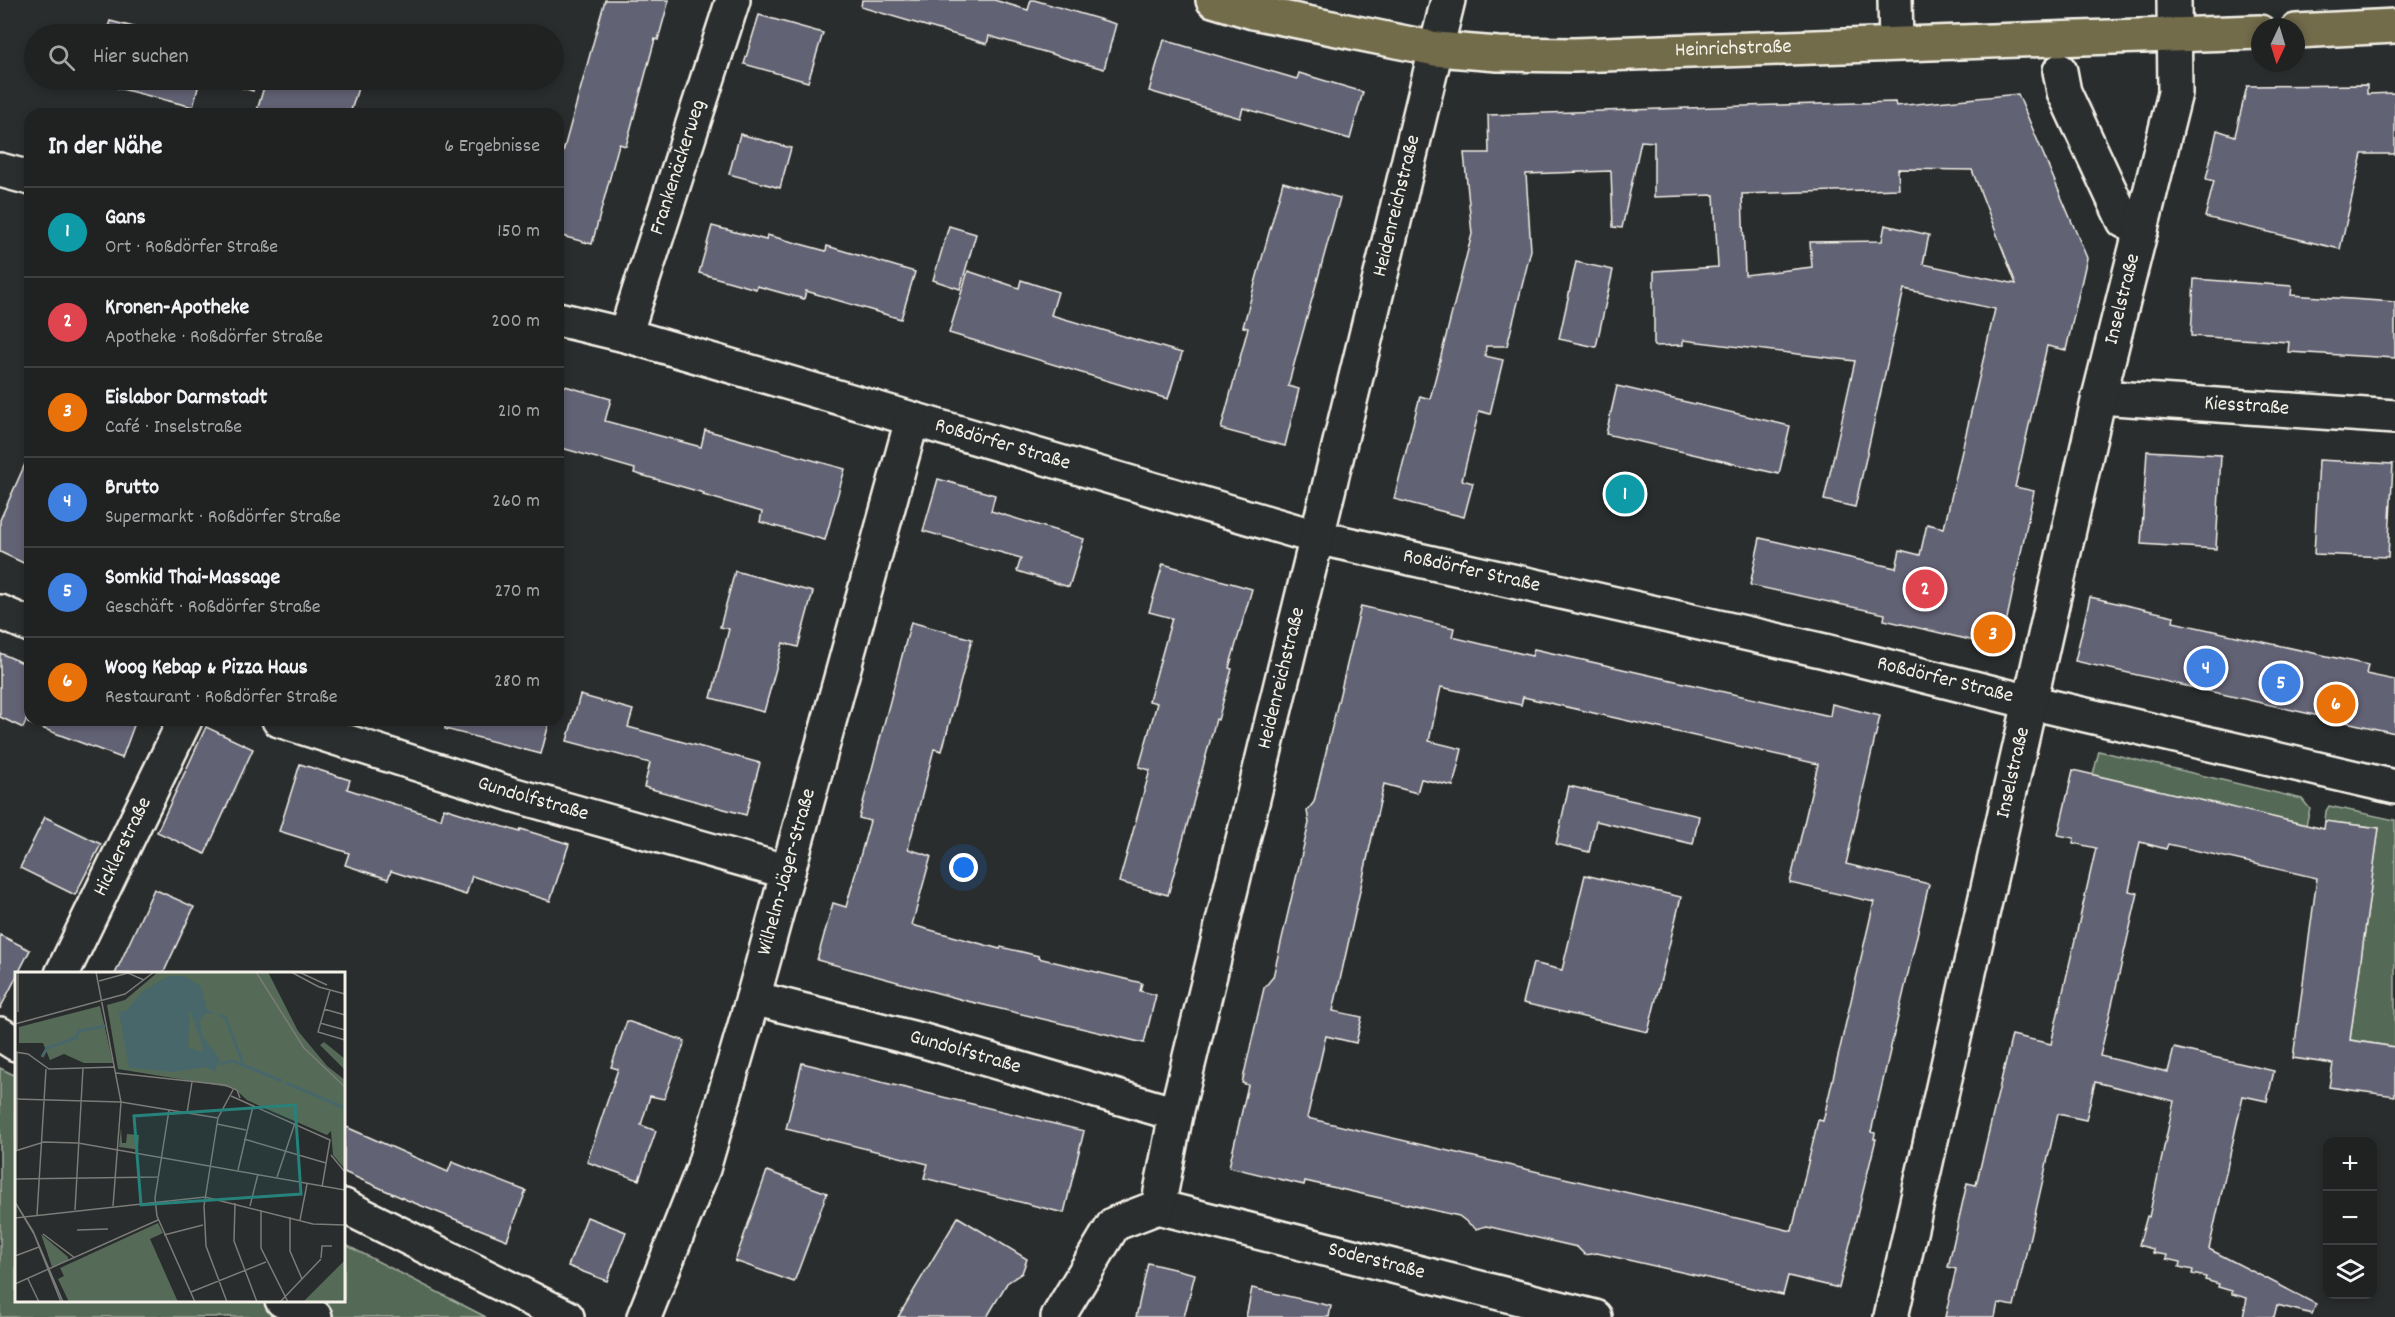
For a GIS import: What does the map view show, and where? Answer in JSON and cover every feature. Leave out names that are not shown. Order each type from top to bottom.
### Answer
[{"type":"main road","name":"Heinrichstraße","points":[[1213,0],[1253,12],[1436,49],[1498,54],[1574,55],[2251,32]]},
{"type":"main road","points":[[2305,31],[2395,26]]},
{"type":"street","name":"Frankenäckerweg","points":[[625,335],[733,0]]},
{"type":"street","name":"Heidenreichstraße","points":[[1158,1207],[1176,1114],[1448,0]]},
{"type":"street","points":[[1895,0],[1896,43]]},
{"type":"street","name":"Inselstraße","points":[[1891,1317],[2099,398],[2175,93],[2174,0]]},
{"type":"street","name":"Inselstraße","points":[[2060,71],[2064,92],[2124,221],[2141,230]]},
{"type":"street","points":[[0,170],[24,176]]},
{"type":"street","name":"Roßdörfer Straße","points":[[564,320],[625,335],[1316,537],[1825,651],[2030,702],[2395,787]]},
{"type":"street","name":"Kiesstraße","points":[[2099,398],[2395,417]]},
{"type":"street","name":"Wilhelm-Jäger-Straße","points":[[644,1317],[703,1169],[753,998],[912,420]]},
{"type":"street","points":[[0,612],[24,622]]},
{"type":"street","name":"Hicklerstraße","points":[[63,972],[182,726]]},
{"type":"street","name":"Gundolfstraße","points":[[298,726],[511,794],[788,872]]},
{"type":"street","name":"Gundolfstraße","points":[[753,998],[924,1041],[1176,1114]]},
{"type":"street","points":[[0,1034],[15,1043]]},
{"type":"street","points":[[345,1206],[567,1317]]},
{"type":"street","points":[[1058,1317],[1114,1224],[1158,1207]]},
{"type":"street","name":"Soderstraße","points":[[1158,1207],[1595,1317]]},
{"type":"street","points":[[286,1302],[315,1317]]},
{"type":"green space","points":[[2099,751],[2302,799],[2310,809],[2306,825],[2093,775]]},
{"type":"green space","points":[[2329,806],[2395,820],[2395,1047],[2350,1040],[2379,828],[2325,821]]},
{"type":"green space","points":[[0,1068],[15,1076],[15,1302],[345,1302],[345,1245],[486,1317],[0,1317]]},
{"type":"building","points":[[605,0],[669,0],[658,40],[655,39],[626,146],[619,144],[592,244],[564,237],[564,148]]},
{"type":"building","points":[[862,0],[994,0],[1028,10],[1031,0],[1034,0],[1116,24],[1104,69],[989,36],[987,44],[861,7]]},
{"type":"building","points":[[759,15],[823,33],[808,82],[744,64]]},
{"type":"building","points":[[1164,40],[1297,79],[1299,73],[1363,92],[1350,139],[1243,108],[1240,118],[1149,91]]},
{"type":"building","points":[[2367,85],[2367,94],[2395,93],[2395,154],[2362,154],[2340,249],[2205,217],[2214,181],[2206,179],[2217,130],[2235,136],[2247,86]]},
{"type":"building","points":[[126,90],[197,90],[193,107]]},
{"type":"building","points":[[263,90],[357,90],[352,108],[258,108]]},
{"type":"building","points":[[2018,94],[2087,258],[2066,350],[2047,346],[2015,487],[2034,491],[2001,647],[1884,620],[1885,614],[1750,585],[1760,538],[1896,568],[1900,550],[1920,555],[1927,524],[1944,528],[1995,309],[1904,289],[1855,507],[1824,500],[1855,361],[1683,340],[1683,345],[1654,346],[1654,271],[1718,267],[1714,195],[1654,197],[1654,142],[1641,141],[1622,228],[1613,227],[1611,171],[1526,174],[1531,250],[1507,346],[1486,346],[1485,356],[1503,360],[1490,414],[1479,411],[1462,480],[1473,483],[1464,517],[1394,499],[1420,396],[1430,399],[1472,234],[1464,153],[1489,153],[1488,115],[1895,102],[1896,106]],"holes":[[[1898,169],[1972,170],[2016,284],[1923,264],[1929,235],[1885,225],[1882,241],[1810,242],[1812,267],[1745,275],[1742,194],[1899,189]]]},
{"type":"building","points":[[740,134],[791,148],[780,188],[729,174]]},
{"type":"building","points":[[1283,182],[1340,198],[1288,386],[1299,389],[1285,446],[1221,429],[1248,328],[1243,327]]},
{"type":"building","points":[[712,226],[766,240],[767,235],[826,251],[827,246],[915,272],[901,319],[806,291],[804,299],[757,286],[756,289],[699,273]]},
{"type":"building","points":[[949,226],[976,234],[960,289],[933,280]]},
{"type":"building","points":[[1576,262],[1613,270],[1596,347],[1559,339]]},
{"type":"building","points":[[968,271],[1019,288],[1021,280],[1058,292],[1051,315],[1182,353],[1168,399],[949,333]]},
{"type":"building","points":[[2194,279],[2292,286],[2291,295],[2395,302],[2395,358],[2288,352],[2289,342],[2191,336]]},
{"type":"building","points":[[564,386],[611,399],[605,421],[701,447],[705,430],[845,469],[825,540],[760,522],[762,512],[634,473],[635,469],[564,449]]},
{"type":"building","points":[[1617,386],[1790,426],[1779,474],[1606,434]]},
{"type":"building","points":[[2147,451],[2221,455],[2216,549],[2141,544]]},
{"type":"building","points":[[2319,460],[2393,464],[2388,557],[2314,554]]},
{"type":"building","points":[[24,466],[24,563],[0,552],[0,520]]},
{"type":"building","points":[[938,479],[995,495],[991,511],[1084,539],[1069,587],[1017,571],[1021,558],[923,531]]},
{"type":"building","points":[[1163,564],[1252,589],[1229,668],[1232,669],[1218,720],[1216,719],[1168,895],[1119,882],[1150,770],[1139,767],[1157,703],[1149,701],[1172,618],[1149,612]]},
{"type":"building","points":[[735,571],[813,592],[798,647],[783,643],[764,712],[711,698],[729,629],[720,627]]},
{"type":"building","points":[[2090,597],[2174,616],[2173,622],[2368,665],[2366,674],[2395,680],[2395,733],[2075,661]]},
{"type":"building","points":[[1361,606],[1454,628],[1452,637],[1532,656],[1534,649],[1830,716],[1832,704],[1880,716],[1846,864],[1929,884],[1871,1132],[1875,1133],[1874,1139],[1876,1139],[1839,1288],[1788,1276],[1783,1295],[1597,1253],[1585,1255],[1577,1247],[1486,1226],[1476,1229],[1459,1216],[1305,1181],[1304,1185],[1229,1167],[1248,1085],[1242,1083],[1264,988],[1273,977],[1309,823],[1307,811],[1314,802]],"holes":[[[1441,687],[1521,705],[1523,697],[1818,764],[1790,883],[1874,902],[1823,1121],[1818,1120],[1792,1231],[1307,1118],[1326,1036],[1356,1043],[1362,1017],[1333,1011],[1384,784],[1417,793],[1421,779],[1453,786],[1462,749],[1429,741]]]},
{"type":"building","points":[[911,622],[972,639],[942,751],[934,749],[908,849],[931,856],[912,925],[1142,983],[1140,991],[1156,995],[1144,1043],[967,1001],[817,960],[833,903],[846,907],[870,821],[859,818]]},
{"type":"building","points":[[0,653],[24,663],[24,726],[23,728],[0,717]]},
{"type":"building","points":[[580,695],[633,710],[628,727],[760,763],[746,815],[644,787],[650,763],[567,741]]},
{"type":"building","points":[[36,726],[134,726],[122,758]]},
{"type":"building","points":[[445,726],[548,726],[541,754],[445,729]]},
{"type":"building","points":[[206,727],[253,749],[205,854],[157,832]]},
{"type":"building","points":[[300,764],[350,780],[347,789],[441,819],[444,808],[520,832],[521,829],[569,844],[550,901],[472,876],[466,895],[391,871],[388,879],[345,865],[349,853],[279,831]]},
{"type":"building","points":[[2073,770],[2324,829],[2325,821],[2379,828],[2350,1040],[2395,1047],[2395,1096],[2329,1087],[2333,1064],[2293,1058],[2317,878],[2168,844],[2166,849],[2140,842],[2129,891],[2138,893],[2100,1056],[2168,1072],[2174,1048],[2274,1071],[2267,1101],[2243,1096],[2209,1249],[2316,1304],[2312,1314],[2277,1305],[2274,1317],[2243,1317],[2247,1298],[2218,1287],[2219,1284],[2205,1280],[2206,1277],[2192,1274],[2193,1270],[2179,1267],[2180,1262],[2166,1259],[2167,1255],[2153,1253],[2153,1249],[2139,1245],[2147,1216],[2149,1217],[2174,1101],[2095,1082],[2086,1120],[2058,1114],[2014,1306],[1998,1303],[1995,1317],[1945,1317],[1956,1269],[1948,1267],[1967,1183],[1976,1185],[2012,1035],[2051,1044],[2096,848],[2073,843],[2074,838],[2058,835]]},
{"type":"building","points":[[1569,786],[1699,816],[1693,844],[1596,821],[1589,852],[1556,844]]},
{"type":"building","points":[[45,817],[101,844],[75,895],[20,868]]},
{"type":"building","points":[[1585,875],[1681,897],[1648,1032],[1523,1003],[1533,963],[1562,970]]},
{"type":"building","points":[[154,889],[194,907],[164,972],[116,972]]},
{"type":"building","points":[[0,935],[30,950],[19,972],[15,972],[15,980],[0,1009]]},
{"type":"building","points":[[627,1021],[685,1041],[664,1099],[650,1096],[641,1125],[656,1131],[639,1180],[587,1162],[618,1069],[611,1067]]},
{"type":"building","points":[[802,1063],[1084,1131],[1064,1213],[924,1178],[928,1164],[786,1129]]},
{"type":"building","points":[[345,1126],[448,1172],[452,1162],[526,1191],[507,1240],[345,1172]]},
{"type":"building","points":[[767,1171],[827,1193],[794,1282],[735,1261]]},
{"type":"building","points":[[587,1217],[626,1232],[607,1281],[568,1266]]},
{"type":"building","points":[[958,1217],[1027,1259],[1022,1273],[1007,1283],[987,1317],[898,1317]]},
{"type":"building","points":[[1148,1263],[1195,1274],[1184,1317],[1136,1317]]},
{"type":"building","points":[[1252,1288],[1331,1306],[1329,1317],[1246,1317]]},
{"type":"place","name":"Gans","points":[[1625,494]]},
{"type":"place","name":"Kronen-Apotheke","points":[[1925,589]]},
{"type":"place","name":"Eislabor Darmstadt","points":[[1993,634]]},
{"type":"place","name":"Brutto","points":[[2206,668]]},
{"type":"place","name":"Somkid Thai-Massage","points":[[2281,683]]},
{"type":"place","name":"Woog Kebap & Pizza Haus","points":[[2336,704]]}]
